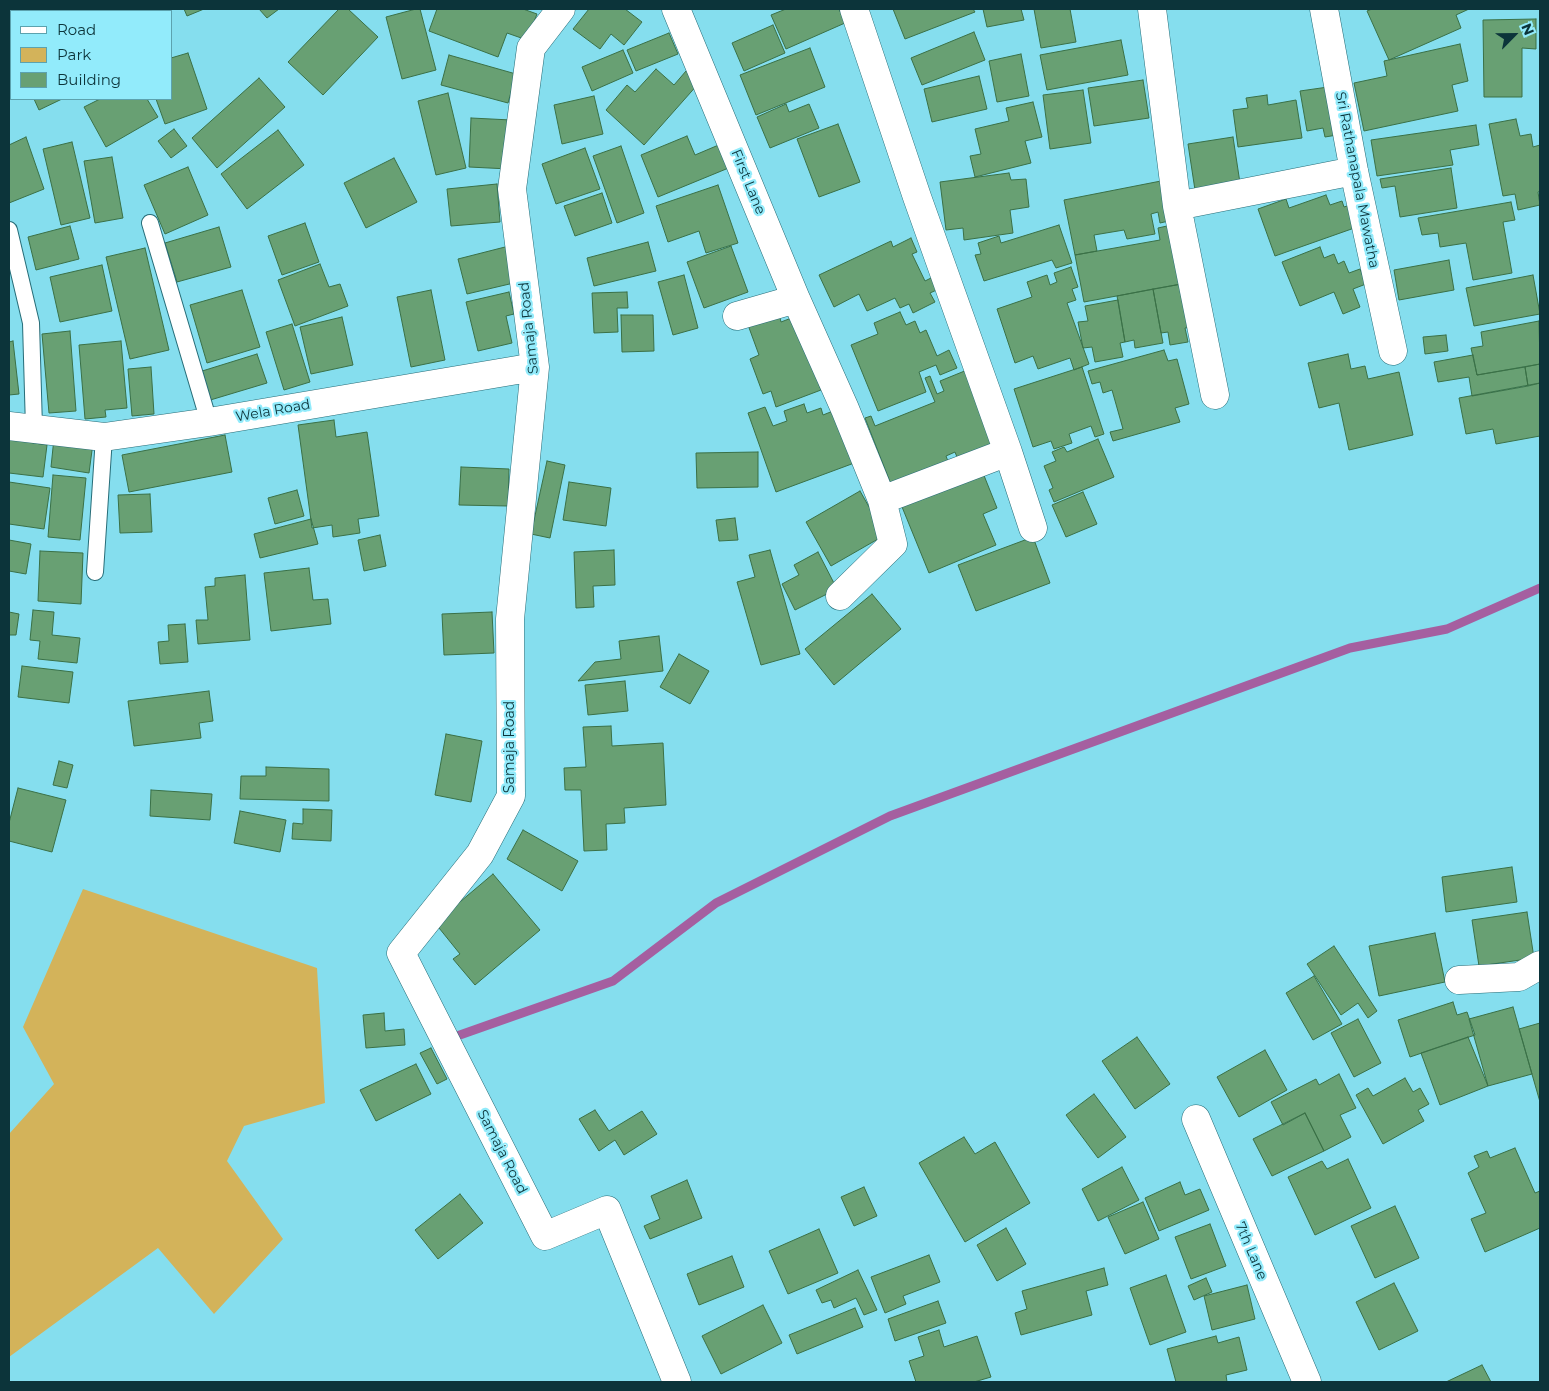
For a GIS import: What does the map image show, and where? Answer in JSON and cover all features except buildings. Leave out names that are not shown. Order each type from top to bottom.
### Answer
[{"type":"street","name":"Samaja Road","points":[[561,9],[531,48],[512,189],[535,366],[510,619],[511,796],[480,854],[401,953],[545,1236],[607,1210],[677,1382]]},
{"type":"street","name":"First Lane","points":[[676,9],[796,299],[845,409],[882,500],[893,544],[840,596]]},
{"type":"street","points":[[854,9],[920,206],[1008,452],[1033,528]]},
{"type":"street","points":[[1152,9],[1177,206],[1215,394]]},
{"type":"street","name":"Sri Rathanapala Mawatha","points":[[1324,9],[1354,171],[1393,351]]},
{"type":"street","points":[[1177,206],[1354,171]]},
{"type":"street","points":[[737,316],[796,299]]},
{"type":"street","name":"Wela Road","points":[[22,427],[104,437],[209,422],[535,366]]},
{"type":"street","points":[[882,500],[1008,452]]},
{"type":"street","points":[[1459,980],[1519,977],[1540,965]]},
{"type":"street","name":"7th Lane","points":[[1196,1119],[1307,1382]]},
{"type":"lane","points":[[150,223],[209,422]]},
{"type":"lane","points":[[9,230],[31,323],[22,427]]},
{"type":"lane","points":[[95,572],[104,437]]},
{"type":"green space","points":[[83,889],[317,968],[325,1103],[244,1126],[227,1161],[283,1239],[214,1314],[158,1248],[9,1357],[9,1134],[54,1084],[23,1027]]},
{"type":"waterway","points":[[457,1036],[613,981],[716,903],[890,816],[1350,648],[1447,629],[1540,588]]}]
